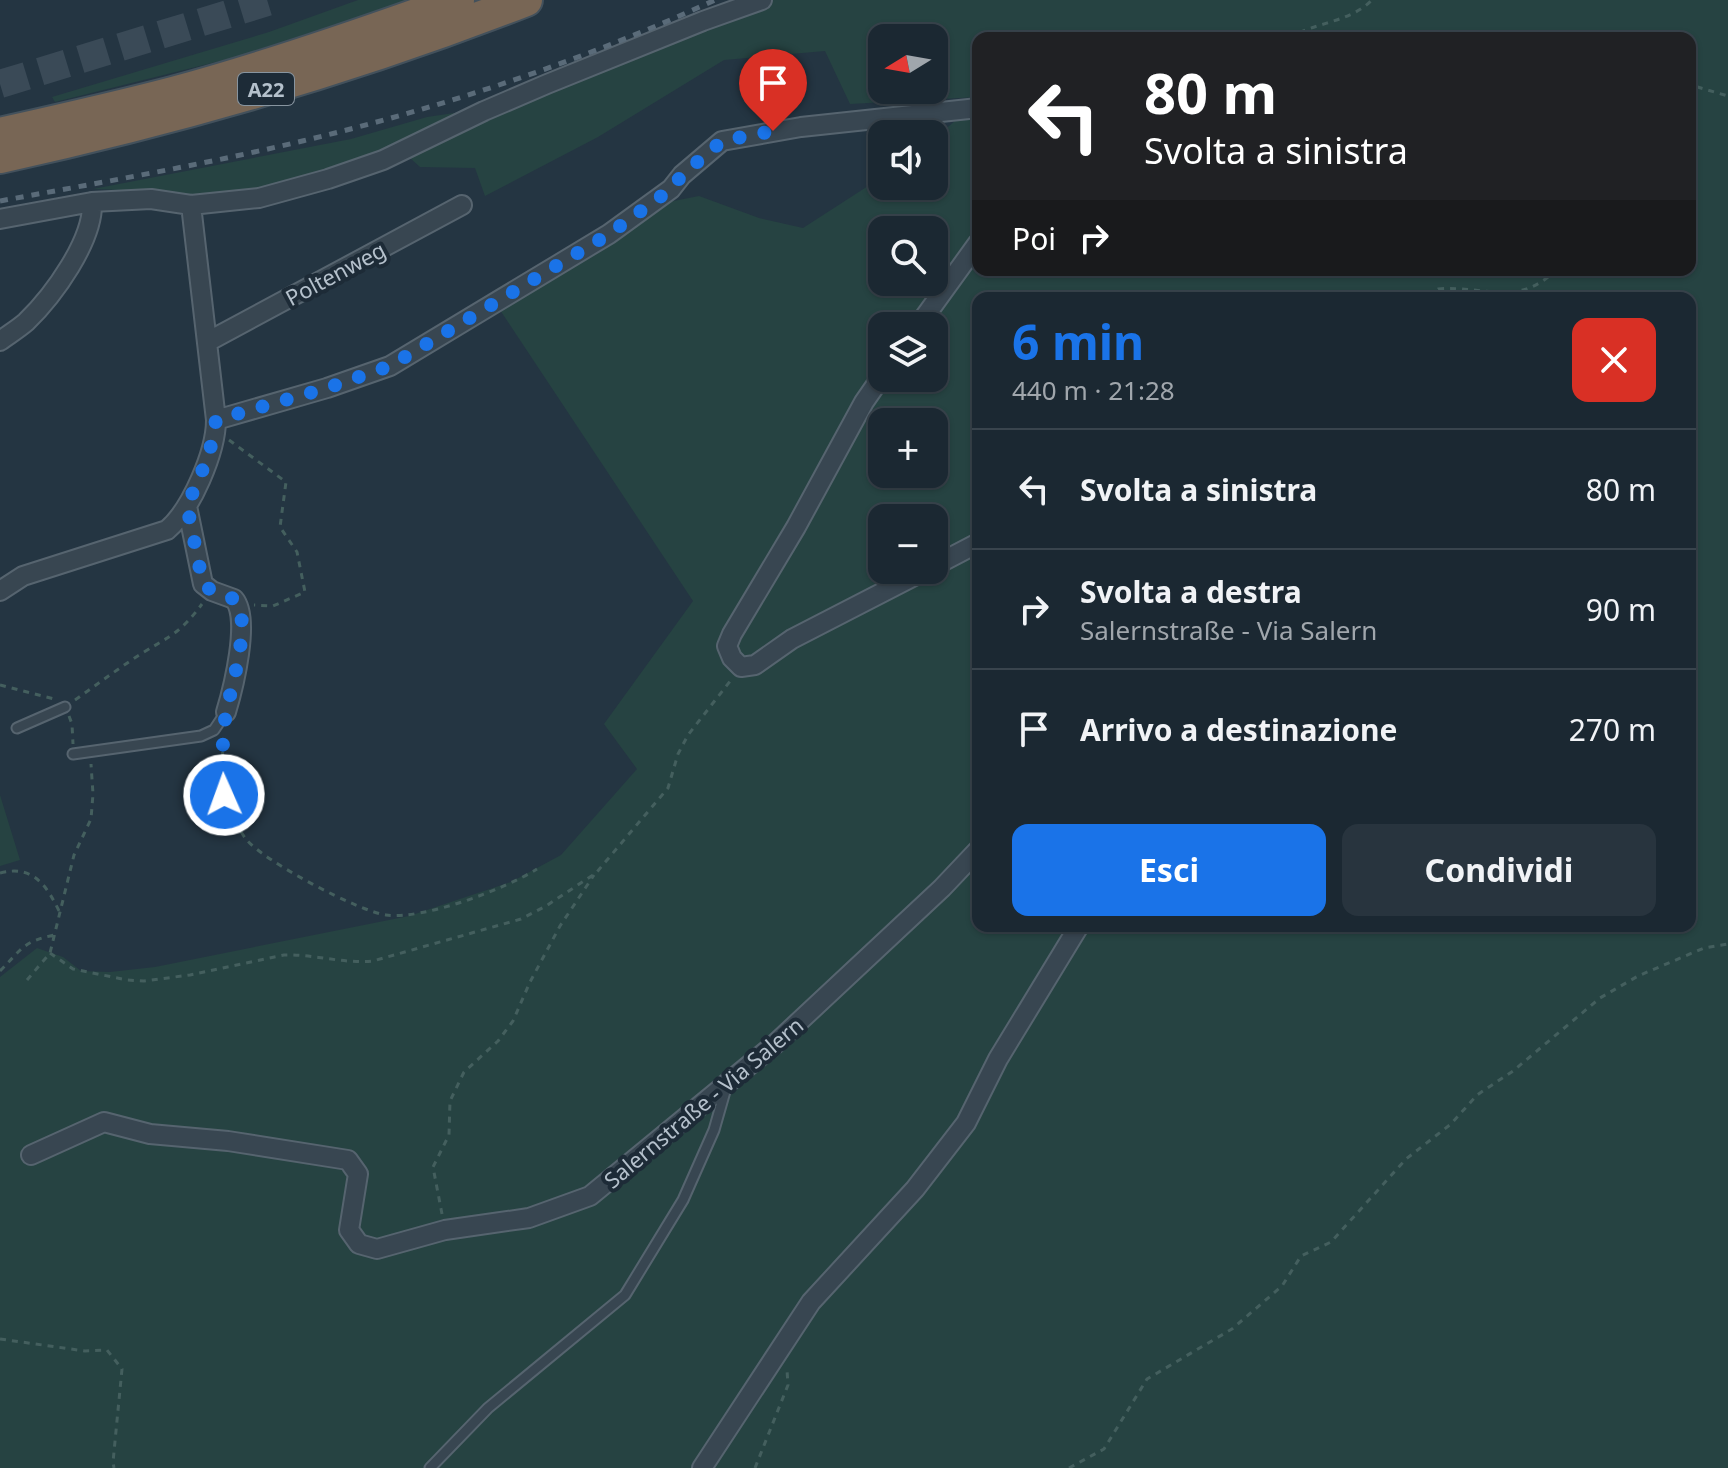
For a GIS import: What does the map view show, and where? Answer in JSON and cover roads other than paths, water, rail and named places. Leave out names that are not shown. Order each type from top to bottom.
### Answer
[{"type":"highway","name":"A22","points":[[0,134],[239,74],[458,0]]},
{"type":"highway","name":"A22","points":[[0,157],[90,137],[261,91],[434,35],[526,0]]},
{"type":"street","points":[[0,219],[92,202],[151,199],[191,205],[259,198],[328,179],[383,160],[547,84],[762,0]]},
{"type":"street","points":[[216,426],[390,366],[609,234],[671,189],[682,175],[722,141],[801,127],[972,109]]},
{"type":"street","points":[[0,341],[26,322],[84,244],[93,215],[92,202]]},
{"type":"street","points":[[0,591],[23,576],[167,530],[178,521],[187,506],[209,455],[216,426],[209,341],[191,205]]},
{"type":"street","name":"Poltenweg","points":[[209,341],[462,205]]},
{"type":"street","points":[[928,312],[972,251]]},
{"type":"street","points":[[871,392],[727,646],[732,658],[741,667],[755,665],[792,639],[899,584]]},
{"type":"street","points":[[187,506],[203,584],[238,603],[240,644],[233,690],[226,712]]},
{"type":"street","points":[[167,530],[192,537]]},
{"type":"street","points":[[948,559],[972,546]]},
{"type":"street","name":"Salernstraße - Via Salern","points":[[31,1155],[104,1122],[150,1134],[228,1141],[348,1160],[358,1174],[349,1230],[359,1244],[377,1249],[445,1230],[529,1218],[590,1196],[727,1085],[839,985],[972,856]]},
{"type":"street","points":[[702,1468],[811,1302],[915,1189],[966,1123],[998,1059],[1075,932]]},
{"type":"lane","points":[[17,728],[65,707]]},
{"type":"lane","points":[[73,754],[201,736],[214,730],[226,712]]},
{"type":"lane","points":[[430,1468],[488,1408],[625,1295],[683,1200],[714,1130],[727,1085]]},
{"type":"tunnel","points":[[0,84],[274,0]]},
{"type":"railway","points":[[0,201],[286,145],[376,122],[475,93],[573,59],[715,0]]}]
